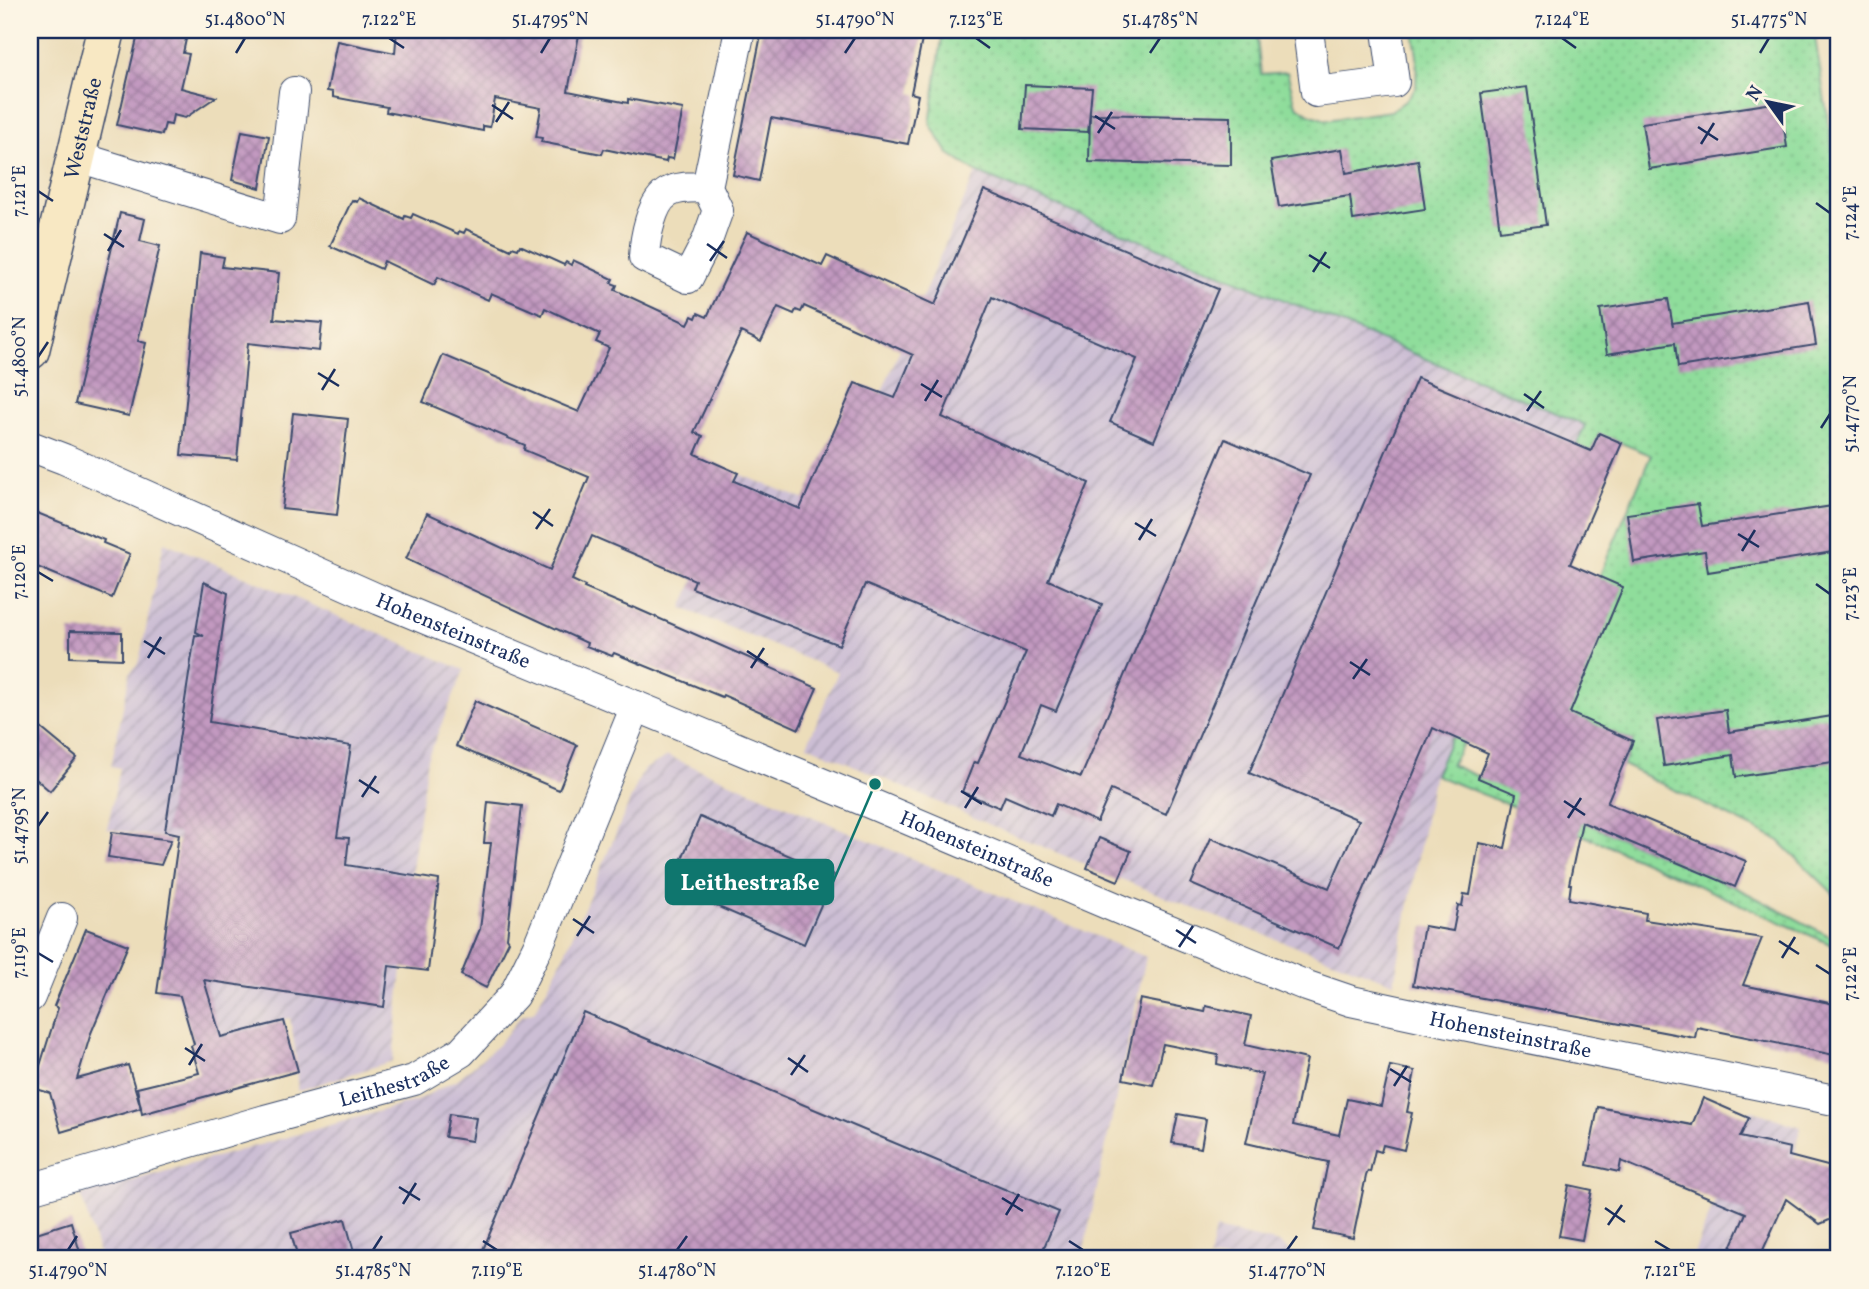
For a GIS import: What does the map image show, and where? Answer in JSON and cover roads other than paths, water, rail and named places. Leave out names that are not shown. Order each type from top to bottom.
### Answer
[{"type":"street","name":"Weststraße","points":[[30,350],[106,30]]},
{"type":"street","points":[[707,187],[740,30]]},
{"type":"street","points":[[1308,30],[1316,92],[1394,82],[1387,30]]},
{"type":"street","points":[[75,156],[280,219],[294,92]]},
{"type":"street","name":"Hohensteinstraße","points":[[30,446],[380,600],[1307,986],[1350,1001],[1839,1101]]},
{"type":"street","name":"Leithestraße","points":[[30,1189],[265,1119],[414,1080],[461,1052],[514,995],[539,944],[636,706]]},
{"type":"street","points":[[30,997],[62,918]]},
{"type":"place","name":"Leithestraße","points":[[875,784]]}]
